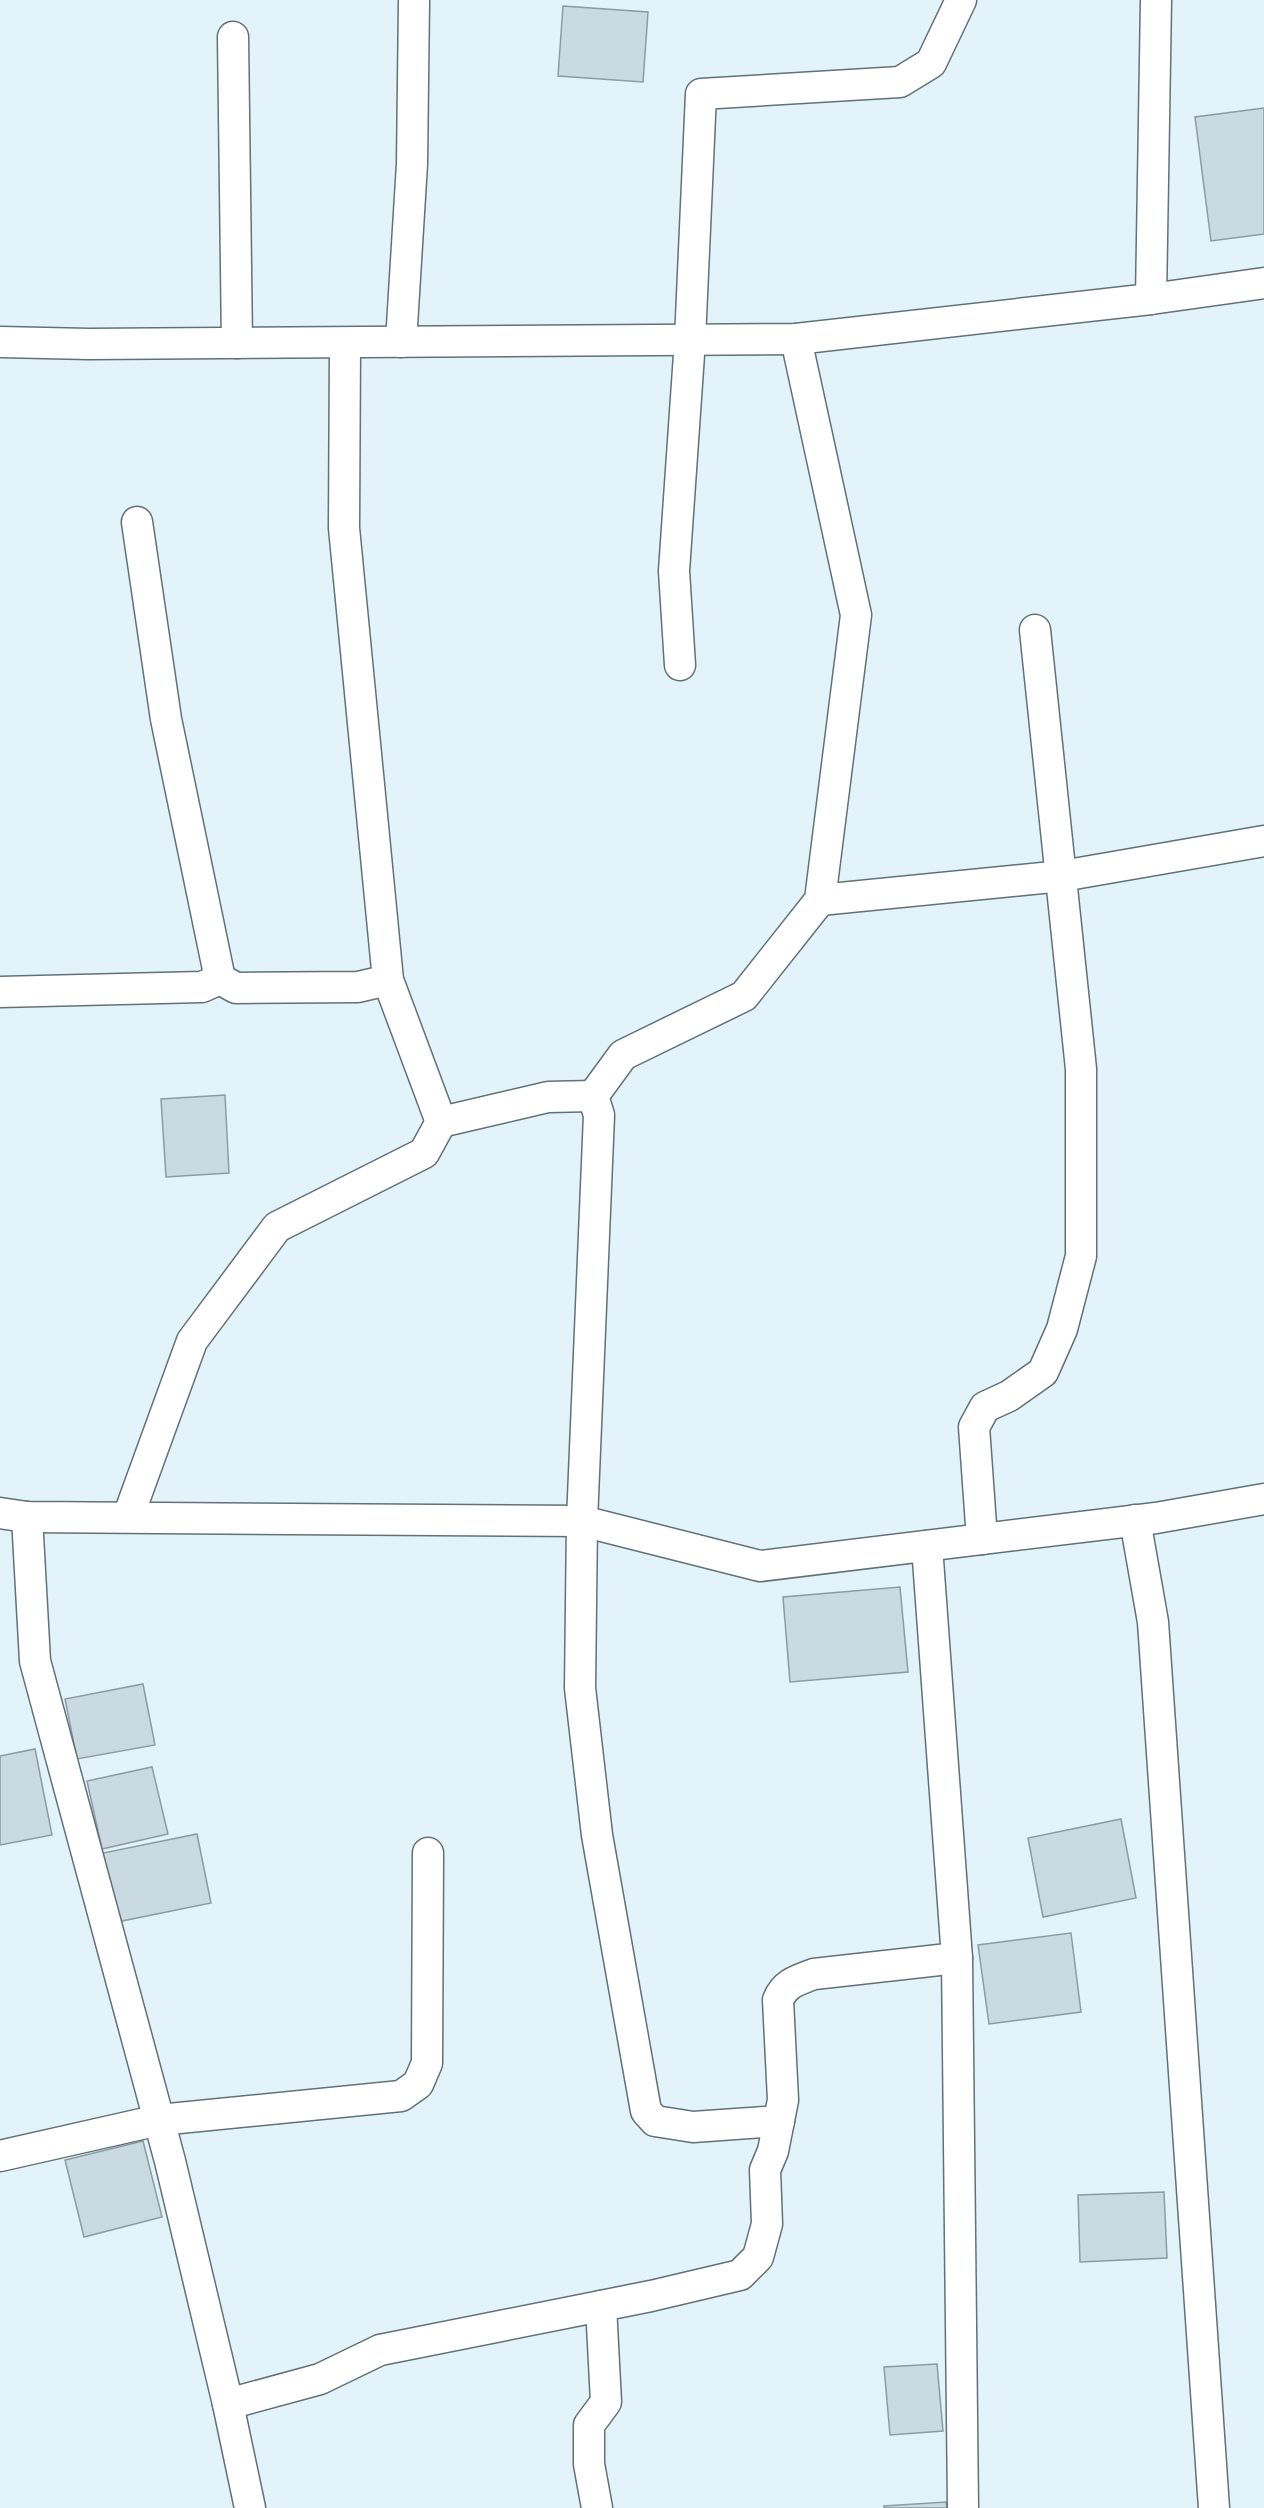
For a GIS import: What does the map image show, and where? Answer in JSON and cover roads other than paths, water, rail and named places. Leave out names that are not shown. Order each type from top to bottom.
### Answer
[{"type":"street","points":[[401,342],[412,164],[414,0]]},
{"type":"street","points":[[680,665],[674,571],[690,340],[701,94],[900,82],[931,63],[961,0]]},
{"type":"street","points":[[1151,299],[1156,0]]},
{"type":"street","points":[[233,37],[237,343]]},
{"type":"street","points":[[0,342],[345,343],[795,339],[1151,299],[1264,283]]},
{"type":"street","points":[[592,1096],[622,1055],[744,996],[820,900],[856,615],[795,339]]},
{"type":"street","points":[[345,343],[344,528],[388,980],[441,1122]]},
{"type":"street","points":[[137,522],[166,719],[220,978],[236,988],[358,987],[388,980]]},
{"type":"street","points":[[982,1539],[974,1428],[985,1407],[1043,1372],[1062,1329],[1081,1256],[1081,1069],[1035,630]]},
{"type":"street","points":[[820,900],[1062,876],[1264,841]]},
{"type":"street","points":[[0,992],[202,987],[220,978]]},
{"type":"street","points":[[128,1517],[192,1341],[277,1227],[424,1153],[441,1122],[548,1097],[592,1096]]},
{"type":"street","points":[[592,1096],[599,1115],[582,1521],[580,1688],[597,1835],[646,2111],[655,2121],[693,2127],[779,2121]]},
{"type":"street","points":[[250,2508],[228,2404],[159,2120],[35,1661],[13,1515],[582,1521],[760,1566],[1135,1520],[1264,1499]]},
{"type":"street","points":[[1135,1520],[1153,1622],[1214,2508]]},
{"type":"street","points":[[927,1546],[957,1958],[963,2508]]},
{"type":"street","points":[[0,2156],[159,2120],[401,2096],[418,2084],[427,2063],[428,1854]]},
{"type":"street","points":[[228,2404],[320,2379],[380,2350],[601,2306],[740,2275],[758,2258],[767,2224],[765,2170],[773,2151],[783,2100],[778,2000],[782,1989],[794,1981],[814,1974],[957,1958]]},
{"type":"street","points":[[597,2508],[589,2464],[589,2425],[606,2402],[601,2306]]}]
